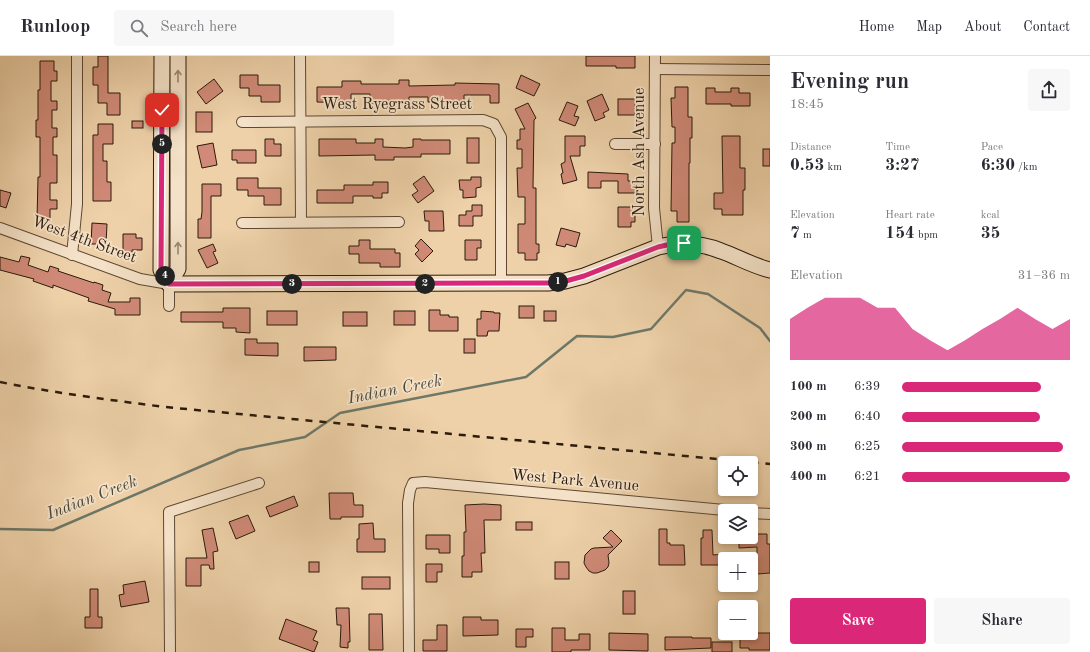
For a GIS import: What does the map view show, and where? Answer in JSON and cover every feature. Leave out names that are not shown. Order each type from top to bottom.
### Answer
[{"type":"main road","points":[[162,56],[161,270],[169,284],[178,269],[178,56]]},
{"type":"main road","name":"West 4th Street","points":[[169,284],[548,283],[566,281],[584,276],[658,247],[684,243],[711,248],[770,270]]},
{"type":"street","points":[[72,255],[77,204],[77,56]]},
{"type":"street","points":[[300,56],[301,222]]},
{"type":"street","name":"North Ash Avenue","points":[[655,56],[654,208],[658,247]]},
{"type":"street","points":[[655,69],[770,70]]},
{"type":"street","name":"West Ryegrass Street","points":[[242,122],[483,120],[494,124],[501,137],[501,284]]},
{"type":"street","points":[[615,144],[655,144]]},
{"type":"street","points":[[242,223],[399,222]]},
{"type":"street","name":"West 4th Street","points":[[0,228],[140,279],[169,284]]},
{"type":"street","points":[[169,284],[169,306]]},
{"type":"street","name":"West Park Avenue","points":[[409,652],[408,503],[410,490],[413,483],[425,482],[718,509]]},
{"type":"street","points":[[170,652],[169,512],[259,483]]},
{"type":"street","points":[[758,513],[770,514]]},
{"type":"building","points":[[98,56],[108,56],[108,93],[120,93],[120,115],[107,115],[107,103],[98,103],[98,85],[93,85],[93,67],[98,67]]},
{"type":"building","points":[[586,56],[635,56],[635,68],[616,68],[616,66],[586,66]]},
{"type":"building","points":[[40,61],[54,61],[54,71],[57,71],[57,81],[51,81],[51,101],[57,101],[57,110],[52,110],[52,128],[57,128],[57,137],[53,137],[53,155],[57,155],[57,183],[50,183],[50,200],[57,200],[57,209],[50,209],[50,220],[37,220],[38,177],[40,177],[40,137],[36,137],[36,120],[38,120]]},
{"type":"building","points":[[240,75],[258,75],[258,85],[280,85],[280,102],[261,102],[261,96],[249,96],[249,88],[240,88]]},
{"type":"building","points":[[521,75],[540,84],[534,96],[516,88]]},
{"type":"building","points":[[214,79],[223,91],[206,104],[197,92]]},
{"type":"building","points":[[399,80],[409,80],[409,86],[455,85],[455,83],[499,84],[499,103],[490,103],[490,95],[464,95],[464,102],[428,102],[428,97],[409,97],[409,103],[370,103],[370,94],[351,94],[351,103],[317,102],[317,87],[342,87],[342,81],[361,81],[361,84],[399,84]]},
{"type":"building","points":[[675,87],[688,87],[688,117],[692,117],[692,138],[690,138],[689,163],[689,222],[677,222],[677,211],[671,211],[672,143],[675,143],[675,127],[672,127],[671,98],[675,98]]},
{"type":"building","points":[[706,88],[715,88],[715,92],[731,92],[731,88],[739,88],[739,93],[750,93],[750,106],[706,104]]},
{"type":"building","points":[[602,94],[609,110],[603,113],[605,117],[595,121],[587,101]]},
{"type":"building","points":[[618,99],[635,99],[635,115],[618,115]]},
{"type":"building","points":[[567,102],[578,106],[574,116],[579,117],[575,126],[559,120]]},
{"type":"building","points":[[528,103],[536,118],[534,120],[533,188],[536,188],[536,244],[539,244],[537,260],[525,260],[525,253],[518,253],[518,224],[525,224],[525,197],[518,197],[517,168],[522,168],[522,149],[517,149],[517,140],[520,140],[520,129],[525,129],[515,109]]},
{"type":"building","points":[[196,112],[212,112],[212,132],[196,132]]},
{"type":"building","points":[[132,121],[143,121],[143,128],[132,128]]},
{"type":"building","points":[[98,124],[113,124],[113,144],[103,144],[103,161],[107,161],[107,182],[111,182],[111,201],[93,201],[93,135],[98,135]]},
{"type":"building","points":[[565,136],[585,136],[585,146],[580,146],[580,156],[570,156],[577,180],[563,184],[561,164],[565,162]]},
{"type":"building","points":[[722,136],[740,136],[740,168],[745,168],[743,215],[722,215],[722,209],[714,209],[714,193],[723,193]]},
{"type":"building","points":[[467,138],[479,138],[479,163],[467,163]]},
{"type":"building","points":[[265,139],[274,139],[274,144],[281,144],[281,156],[265,156]]},
{"type":"building","points":[[319,139],[356,139],[356,143],[375,143],[375,139],[383,139],[383,147],[405,148],[413,147],[413,139],[450,140],[450,154],[421,154],[421,157],[394,157],[394,160],[375,160],[375,155],[319,156]]},
{"type":"building","points":[[213,143],[217,165],[202,168],[197,146]]},
{"type":"building","points":[[763,149],[770,149],[770,166],[763,166]]},
{"type":"building","points":[[232,150],[256,150],[256,163],[237,163],[237,160],[232,160]]},
{"type":"building","points":[[588,172],[628,174],[628,181],[635,181],[635,193],[618,193],[618,181],[601,181],[601,188],[588,188]]},
{"type":"building","points":[[424,176],[434,191],[418,203],[412,195],[418,191],[413,184]]},
{"type":"building","points":[[471,177],[481,177],[481,187],[476,188],[476,197],[463,198],[463,190],[460,190],[459,180],[471,180]]},
{"type":"building","points":[[237,178],[258,178],[258,188],[281,188],[281,205],[264,205],[264,196],[248,196],[248,190],[237,190]]},
{"type":"building","points":[[373,182],[388,182],[388,193],[382,193],[382,198],[373,198],[373,196],[353,196],[353,203],[317,203],[317,190],[344,190],[344,185],[373,185]]},
{"type":"building","points":[[202,184],[221,184],[221,196],[211,196],[211,238],[198,238],[198,219],[201,219],[202,212]]},
{"type":"building","points":[[0,190],[11,193],[6,208],[0,206]]},
{"type":"building","points":[[472,205],[482,205],[482,216],[473,216],[473,226],[459,226],[459,215],[466,215],[466,211],[472,211]]},
{"type":"building","points":[[618,207],[635,207],[635,222],[631,222],[631,227],[618,227]]},
{"type":"building","points":[[424,211],[443,211],[444,231],[429,231],[429,221],[425,221]]},
{"type":"building","points":[[92,223],[107,224],[106,244],[91,244]]},
{"type":"building","points":[[561,228],[580,233],[576,247],[566,244],[565,247],[556,245]]},
{"type":"building","points":[[123,234],[136,234],[136,238],[142,238],[142,250],[132,250],[132,254],[123,254]]},
{"type":"building","points":[[421,239],[433,251],[422,262],[415,254],[419,250],[415,246]]},
{"type":"building","points":[[359,240],[370,240],[370,249],[395,249],[395,253],[400,253],[400,267],[380,267],[380,263],[359,263],[359,254],[349,254],[349,246],[359,246]]},
{"type":"building","points":[[465,240],[481,240],[481,248],[477,248],[477,260],[465,260]]},
{"type":"building","points":[[213,244],[216,251],[213,252],[218,263],[207,268],[198,250]]},
{"type":"building","points":[[21,256],[30,258],[28,265],[48,272],[50,266],[59,269],[58,271],[103,285],[102,290],[111,293],[108,302],[130,302],[130,298],[140,298],[140,315],[115,315],[115,309],[88,301],[89,298],[53,285],[53,288],[33,281],[34,279],[0,270],[0,257],[19,262]]},
{"type":"building","points":[[519,306],[534,306],[534,318],[519,318]]},
{"type":"building","points":[[223,308],[250,308],[250,333],[236,332],[236,328],[223,328],[223,322],[181,322],[181,312],[223,312]]},
{"type":"building","points":[[429,310],[440,310],[440,315],[458,317],[458,331],[429,331]]},
{"type":"building","points":[[267,311],[297,311],[297,325],[267,325]]},
{"type":"building","points":[[394,311],[415,311],[415,325],[394,325]]},
{"type":"building","points":[[481,311],[500,313],[499,331],[488,331],[487,336],[477,336],[477,319],[481,319]]},
{"type":"building","points":[[544,311],[556,311],[556,321],[544,321]]},
{"type":"building","points":[[343,312],[367,312],[367,326],[343,326]]},
{"type":"building","points":[[245,339],[257,339],[257,343],[278,343],[278,356],[245,355]]},
{"type":"building","points":[[464,339],[475,339],[475,353],[464,353]]},
{"type":"building","points":[[304,347],[336,347],[336,360],[304,361]]},
{"type":"building","points":[[329,493],[353,493],[354,505],[363,505],[363,517],[341,517],[341,519],[330,519]]},
{"type":"building","points":[[294,496],[298,506],[270,517],[266,507]]},
{"type":"building","points":[[465,505],[501,505],[501,520],[484,520],[485,553],[481,553],[482,572],[472,572],[472,577],[462,577],[464,532],[466,532]]},
{"type":"building","points":[[248,515],[255,531],[236,539],[229,522]]},
{"type":"building","points":[[516,522],[532,522],[532,530],[516,530]]},
{"type":"building","points":[[373,523],[374,539],[385,539],[385,552],[357,552],[359,524]]},
{"type":"building","points":[[213,528],[218,551],[213,552],[214,569],[210,569],[209,565],[201,565],[201,586],[186,586],[186,558],[207,558],[202,530]]},
{"type":"building","points":[[659,529],[667,529],[667,543],[670,543],[670,545],[684,545],[685,565],[659,565]]},
{"type":"building","points":[[611,530],[622,541],[608,555],[608,567],[605,570],[593,573],[589,571],[584,563],[585,555],[594,548],[613,547],[603,538]]},
{"type":"building","points":[[703,530],[712,530],[713,555],[718,555],[718,565],[701,565],[701,538],[703,538]]},
{"type":"building","points":[[758,534],[767,534],[767,544],[770,544],[770,573],[758,574],[757,547],[739,548],[739,544],[758,544]]},
{"type":"building","points":[[426,535],[450,535],[450,553],[439,553],[439,549],[426,549]]},
{"type":"building","points":[[309,562],[319,562],[319,572],[309,572]]},
{"type":"building","points":[[555,562],[569,562],[569,579],[555,579]]},
{"type":"building","points":[[426,564],[442,564],[442,572],[437,572],[437,582],[426,582]]},
{"type":"building","points":[[362,577],[390,577],[390,589],[362,589]]},
{"type":"building","points":[[145,581],[149,602],[121,607],[119,595],[124,594],[123,585]]},
{"type":"building","points":[[90,589],[98,589],[98,617],[102,617],[102,628],[85,628],[85,617],[90,617]]},
{"type":"building","points":[[623,591],[635,591],[635,614],[623,614]]},
{"type":"building","points":[[336,608],[349,608],[350,642],[348,642],[348,648],[340,647],[341,625],[337,625]]},
{"type":"building","points":[[369,614],[382,614],[383,650],[369,650]]},
{"type":"building","points":[[463,617],[481,617],[481,620],[498,620],[498,635],[463,636]]},
{"type":"building","points":[[286,619],[317,631],[313,640],[318,642],[314,652],[279,639]]},
{"type":"building","points":[[437,625],[447,625],[447,651],[423,651],[423,640],[437,640]]},
{"type":"building","points":[[552,628],[565,628],[565,640],[579,640],[579,634],[590,634],[590,650],[552,652]]},
{"type":"building","points":[[516,629],[533,629],[533,637],[526,637],[526,647],[516,647]]},
{"type":"building","points":[[609,633],[648,634],[648,651],[609,650]]},
{"type":"building","points":[[758,633],[770,633],[770,650],[749,650],[749,648],[740,648],[740,640],[758,640]]},
{"type":"building","points":[[665,637],[711,638],[711,648],[665,650]]},
{"type":"building","points":[[712,642],[732,642],[732,652],[712,652]]},
{"type":"waterway","name":"Indian Creek","points":[[0,529],[53,530],[239,450],[305,437],[340,413],[526,377],[577,336],[613,337],[651,329],[686,290],[708,294],[760,328],[770,341]]},
{"type":"railway","points":[[0,382],[62,393],[165,407],[770,464]]},
{"type":"route","points":[[162,110],[161,270],[169,284],[548,283],[566,281],[584,276],[658,247],[684,243]]}]
